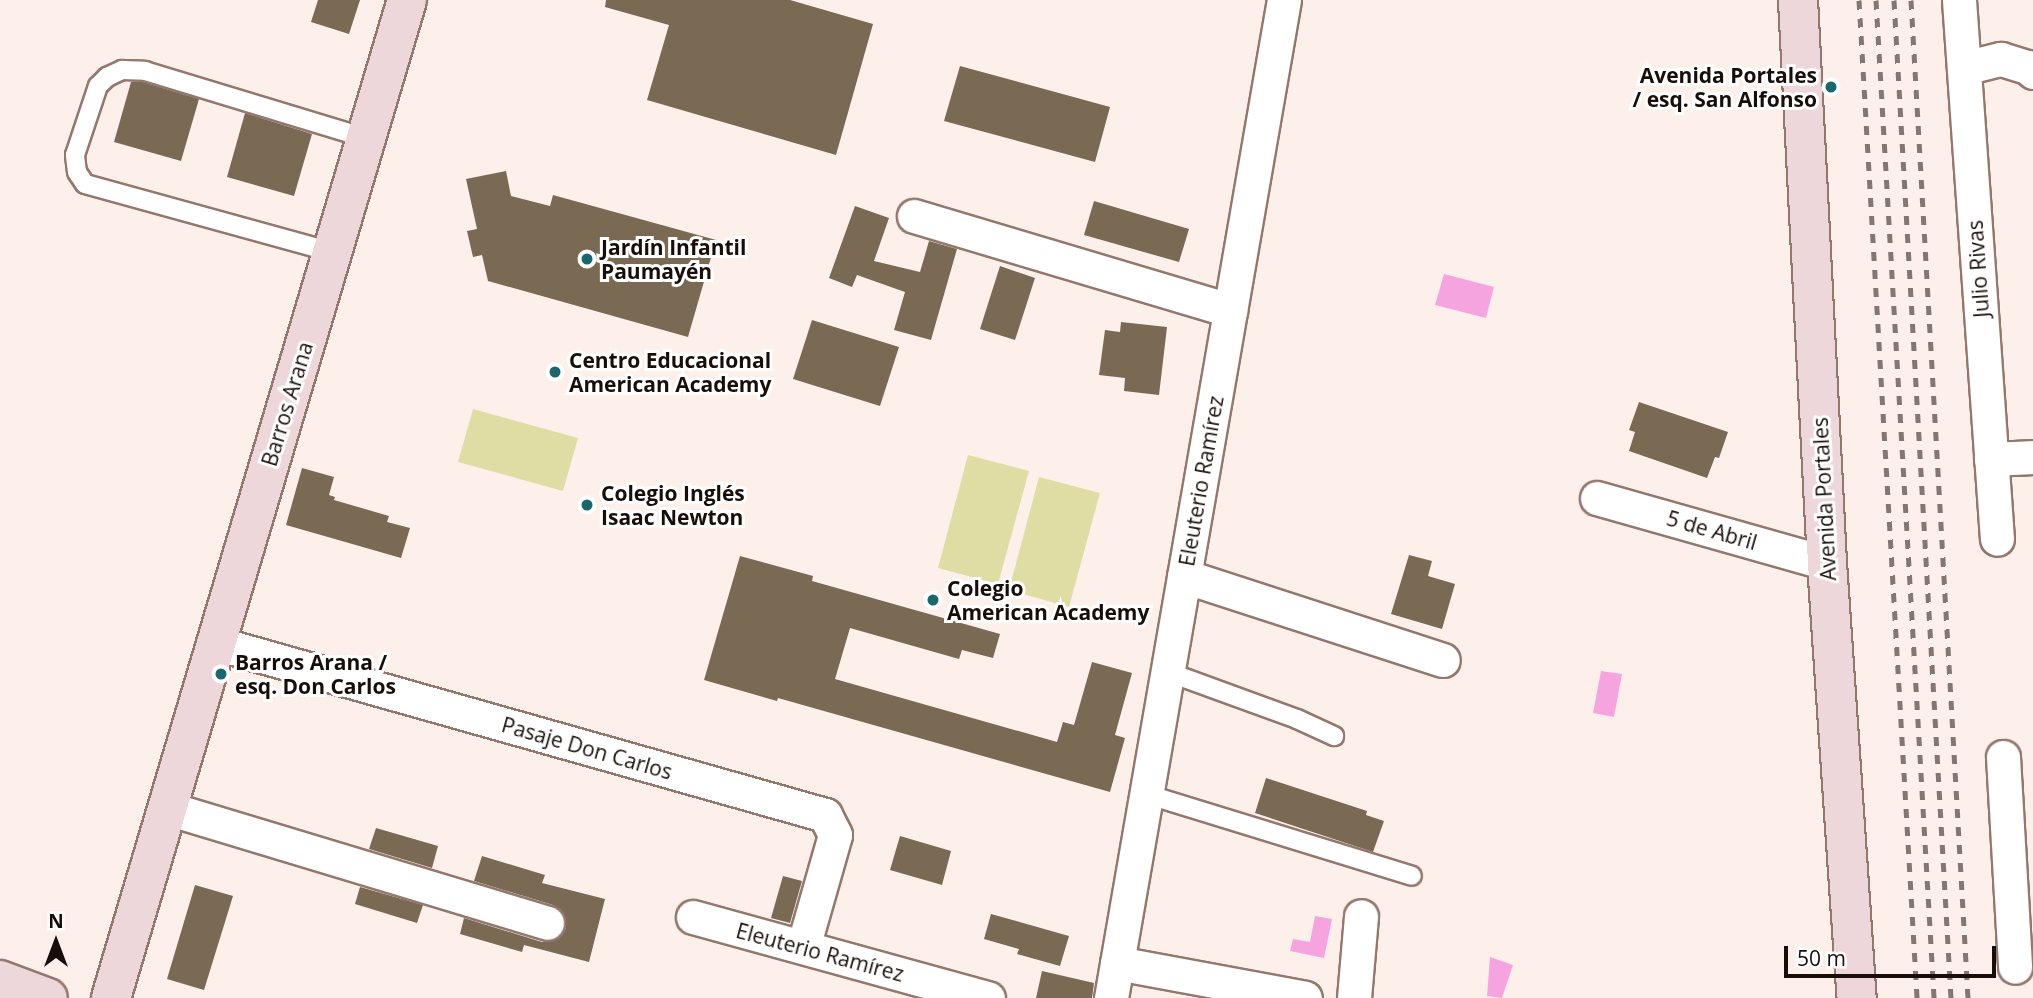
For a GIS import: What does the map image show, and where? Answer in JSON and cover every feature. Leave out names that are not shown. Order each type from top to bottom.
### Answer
[{"type":"main road","name":"Barros Arana","points":[[111,998],[407,0]]},
{"type":"main road","name":"Avenida Portales","points":[[1798,0],[1826,563],[1857,998]]},
{"type":"main road","points":[[0,980],[48,998]]},
{"type":"street","name":"Eleuterio Ramírez","points":[[1111,998],[1284,0]]},
{"type":"street","name":"Julio Rivas","points":[[1959,0],[1997,539]]},
{"type":"street","points":[[1964,68],[2001,59],[2028,67],[2033,72]]},
{"type":"street","points":[[914,216],[1230,310]]},
{"type":"street","points":[[1992,458],[2033,457]]},
{"type":"street","name":"5 de Abril","points":[[1597,498],[1826,563]]},
{"type":"street","points":[[1184,576],[1443,660]]},
{"type":"street","name":"Pasaje Don Carlos","points":[[216,643],[825,815],[835,835],[803,947]]},
{"type":"street","points":[[2003,757],[2021,860],[2015,967]]},
{"type":"street","points":[[167,808],[547,923]]},
{"type":"street","points":[[1354,998],[1361,916]]},
{"type":"street","name":"Eleuterio Ramírez","points":[[694,917],[988,998]]},
{"type":"street","points":[[1117,963],[1305,998]]},
{"type":"lane","points":[[332,252],[85,184],[77,172],[75,155],[98,86],[107,77],[122,70],[145,71],[366,138]]},
{"type":"lane","points":[[1168,673],[1297,719],[1334,736]]},
{"type":"lane","points":[[1146,794],[1412,876]]},
{"type":"shaded area","points":[[1444,274],[1494,287],[1486,318],[1435,305]]},
{"type":"shaded area","points":[[473,409],[578,438],[563,491],[458,462]]},
{"type":"shaded area","points":[[968,455],[1029,471],[998,584],[938,568]]},
{"type":"shaded area","points":[[1039,477],[1100,493],[1069,607],[1009,590]]},
{"type":"shaded area","points":[[1601,671],[1622,674],[1614,717],[1593,713]]},
{"type":"shaded area","points":[[1315,916],[1332,919],[1324,958],[1290,951],[1293,939],[1310,942]]},
{"type":"shaded area","points":[[1490,957],[1513,965],[1502,998],[1487,996]]},
{"type":"building","points":[[318,0],[360,0],[349,34],[311,22]]},
{"type":"building","points":[[606,0],[790,0],[873,24],[836,155],[647,100],[669,25],[605,7]]},
{"type":"building","points":[[960,66],[1110,107],[1095,162],[944,121]]},
{"type":"building","points":[[131,82],[143,82],[199,99],[181,161],[114,142]]},
{"type":"building","points":[[245,113],[312,134],[294,196],[227,177]]},
{"type":"building","points":[[506,171],[511,196],[550,206],[553,195],[716,240],[688,337],[488,281],[482,255],[473,257],[467,231],[477,229],[466,179]]},
{"type":"building","points":[[1094,201],[1189,229],[1179,262],[1084,235]]},
{"type":"building","points":[[855,206],[889,218],[874,261],[920,272],[929,241],[957,249],[931,340],[894,330],[905,292],[857,275],[852,287],[829,278]]},
{"type":"building","points":[[1000,266],[1035,278],[1015,340],[980,329]]},
{"type":"building","points":[[812,320],[899,347],[880,406],[793,379]]},
{"type":"building","points":[[1121,322],[1167,327],[1159,395],[1124,391],[1125,378],[1099,375],[1105,330],[1120,332]]},
{"type":"building","points":[[1639,402],[1728,432],[1719,458],[1715,457],[1707,478],[1629,451],[1635,432],[1629,430]]},
{"type":"building","points":[[302,468],[334,477],[329,495],[335,497],[334,500],[389,516],[387,522],[410,528],[401,558],[286,525]]},
{"type":"building","points":[[1409,555],[1432,561],[1428,576],[1455,584],[1442,629],[1391,614]]},
{"type":"building","points":[[740,556],[813,576],[812,581],[1000,634],[993,658],[962,650],[959,659],[850,628],[835,679],[1057,742],[1063,722],[1074,725],[1092,662],[1132,673],[1115,735],[1125,738],[1110,792],[778,698],[777,701],[704,680]]},
{"type":"building","points":[[1266,778],[1367,811],[1366,815],[1384,821],[1373,852],[1255,813]]},
{"type":"building","points":[[376,828],[438,846],[432,868],[369,849]]},
{"type":"building","points":[[900,836],[951,851],[942,885],[890,870]]},
{"type":"building","points":[[482,856],[545,875],[542,883],[605,899],[589,962],[524,945],[522,952],[460,934],[464,918],[542,942],[560,937],[566,928],[561,910],[553,905],[474,881]]},
{"type":"building","points":[[783,876],[802,881],[790,923],[771,918]]},
{"type":"building","points":[[195,885],[233,896],[204,990],[167,979]]},
{"type":"building","points":[[360,887],[423,905],[417,923],[355,904]]},
{"type":"building","points":[[991,914],[1069,936],[1060,966],[1017,954],[1019,949],[984,939]]},
{"type":"building","points":[[1042,971],[1094,983],[1092,998],[1036,998]]},
{"type":"railway","points":[[1859,0],[1917,998]]},
{"type":"railway","points":[[1876,0],[1934,998]]},
{"type":"railway","points":[[1894,0],[1951,998]]},
{"type":"railway","points":[[1911,0],[1968,998]]},
{"type":"place","name":"Avenida Portales / esq. San Alfonso","points":[[1831,87]]},
{"type":"place","name":"Jardín Infantil Paumayén","points":[[587,259]]},
{"type":"place","name":"Centro Educacional American Academy","points":[[555,372]]},
{"type":"place","name":"Colegio Inglés Isaac Newton","points":[[587,505]]},
{"type":"place","name":"Colegio American Academy","points":[[933,600]]},
{"type":"place","name":"Barros Arana / esq. Don Carlos","points":[[221,674]]}]
